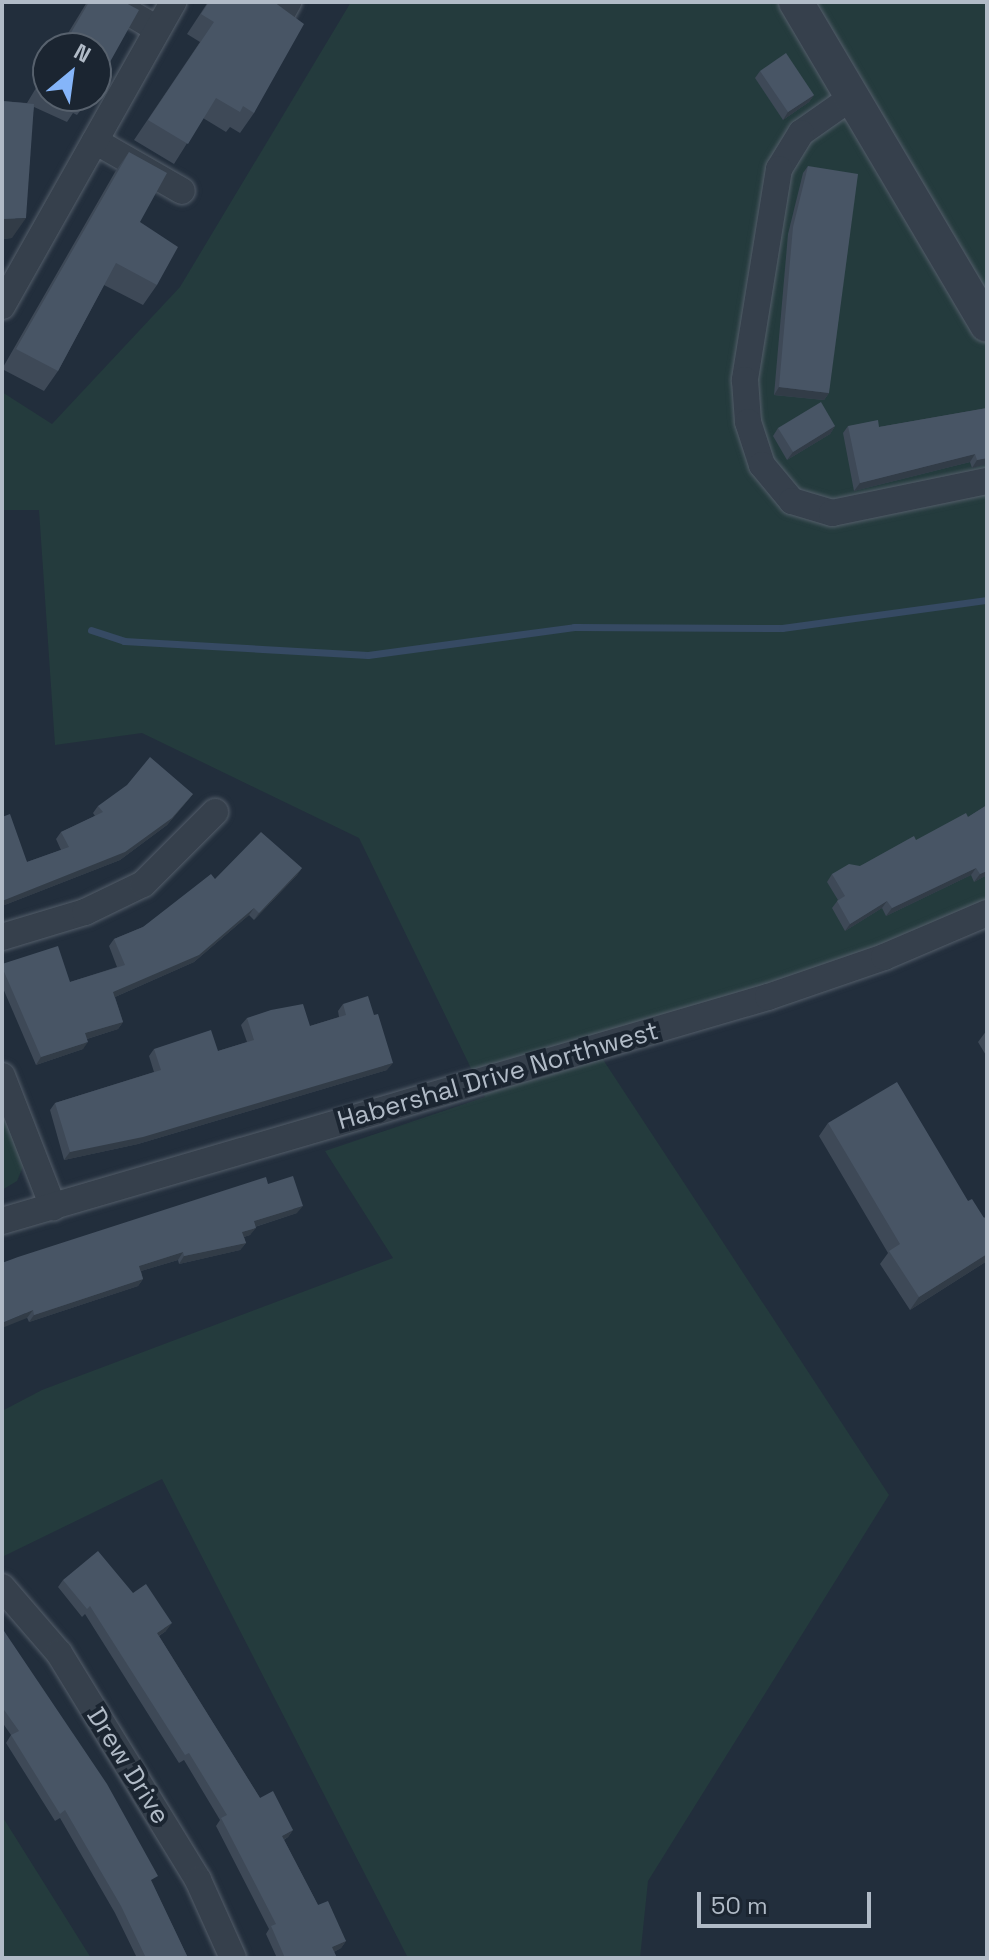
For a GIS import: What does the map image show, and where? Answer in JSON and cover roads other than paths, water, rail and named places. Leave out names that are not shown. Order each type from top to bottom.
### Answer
[{"type":"street","points":[[111,2],[157,29]]},
{"type":"street","points":[[2,306],[173,2]]},
{"type":"street","points":[[796,2],[987,325]]},
{"type":"street","points":[[852,97],[801,133],[779,169],[745,380],[748,422],[762,465],[792,501],[832,513],[987,481]]},
{"type":"street","points":[[95,141],[182,191]]},
{"type":"street","points":[[2,937],[85,912],[143,884],[215,812]]},
{"type":"street","name":"Habershal Drive Northwest","points":[[2,1221],[768,997],[884,957],[987,913]]},
{"type":"street","points":[[2,1076],[53,1207]]},
{"type":"street","name":"Drew Drive","points":[[2,1587],[67,1666],[198,1880],[233,1958]]},
{"type":"waterway","points":[[91,630],[124,641],[368,655],[574,627],[782,628],[987,600]]}]
